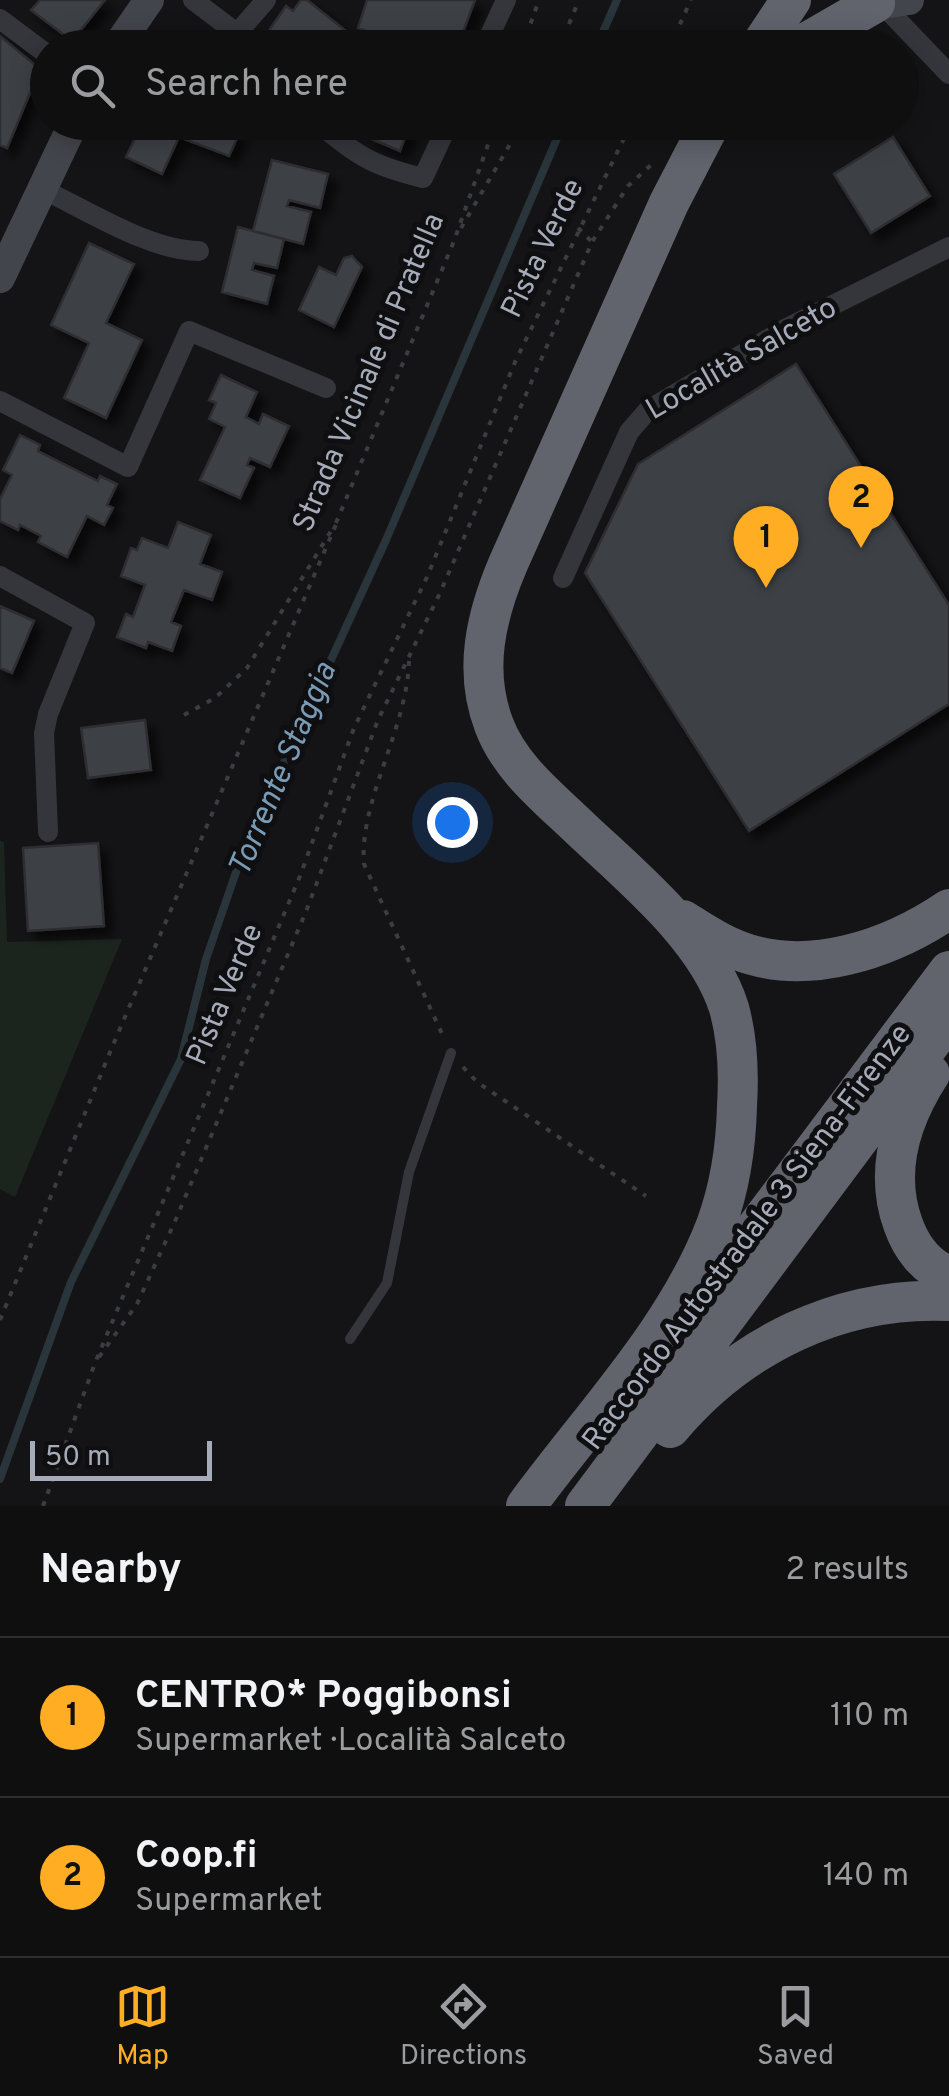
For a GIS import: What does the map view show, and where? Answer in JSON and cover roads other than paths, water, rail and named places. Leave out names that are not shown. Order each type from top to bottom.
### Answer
[{"type":"highway","points":[[772,30],[791,0]]},
{"type":"highway","points":[[831,30],[883,2]]},
{"type":"highway","points":[[526,1506],[665,1320],[702,1255],[725,1196],[737,1120],[734,1032],[716,980],[662,906],[518,766],[494,725],[486,694],[484,651],[489,611],[508,564],[702,140]]},
{"type":"highway","points":[[662,906],[735,950],[788,960],[833,957],[873,948],[916,930],[949,909]]},
{"type":"highway","name":"Raccordo Autostradale 3 Siena-Firenze","points":[[548,1506],[949,971]]},
{"type":"highway","name":"Raccordo Autostradale 3 Siena-Firenze","points":[[584,1506],[949,1018]]},
{"type":"highway","points":[[949,1046],[904,1123],[894,1164],[894,1182],[901,1218],[915,1248],[932,1266],[949,1276]]},
{"type":"highway","points":[[610,1506],[693,1402],[768,1344],[809,1324],[861,1309],[949,1302]]},
{"type":"main road","points":[[128,30],[149,0]]},
{"type":"main road","points":[[0,278],[65,140]]},
{"type":"street","points":[[192,0],[226,30]]},
{"type":"street","points":[[492,30],[506,0]]},
{"type":"street","points":[[247,30],[268,1]]},
{"type":"street","points":[[883,2],[909,30]]},
{"type":"street","points":[[0,19],[30,42]]},
{"type":"street","points":[[919,41],[949,74]]},
{"type":"street","points":[[338,140],[374,165],[423,178],[441,140]]},
{"type":"street","points":[[42,188],[151,240],[199,252]]},
{"type":"street","name":"Località Salceto","points":[[563,578],[629,432],[642,416],[707,373],[785,330],[949,247]]},
{"type":"street","points":[[0,400],[128,467],[189,332],[326,388]]},
{"type":"street","points":[[0,576],[86,623],[44,733],[48,832]]},
{"type":"lane","points":[[350,1339],[387,1283],[409,1172],[451,1052]]},
{"type":"waterway","name":"Torrente Staggia","points":[[604,30],[617,0]]},
{"type":"waterway","name":"Torrente Staggia","points":[[0,1479],[71,1282],[181,1059],[206,959],[243,852],[386,540],[556,140]]},
{"type":"place","name":"Coop.fi","points":[[861,548]]},
{"type":"place","name":"CENTRO* Poggibonsi","points":[[766,588]]}]
